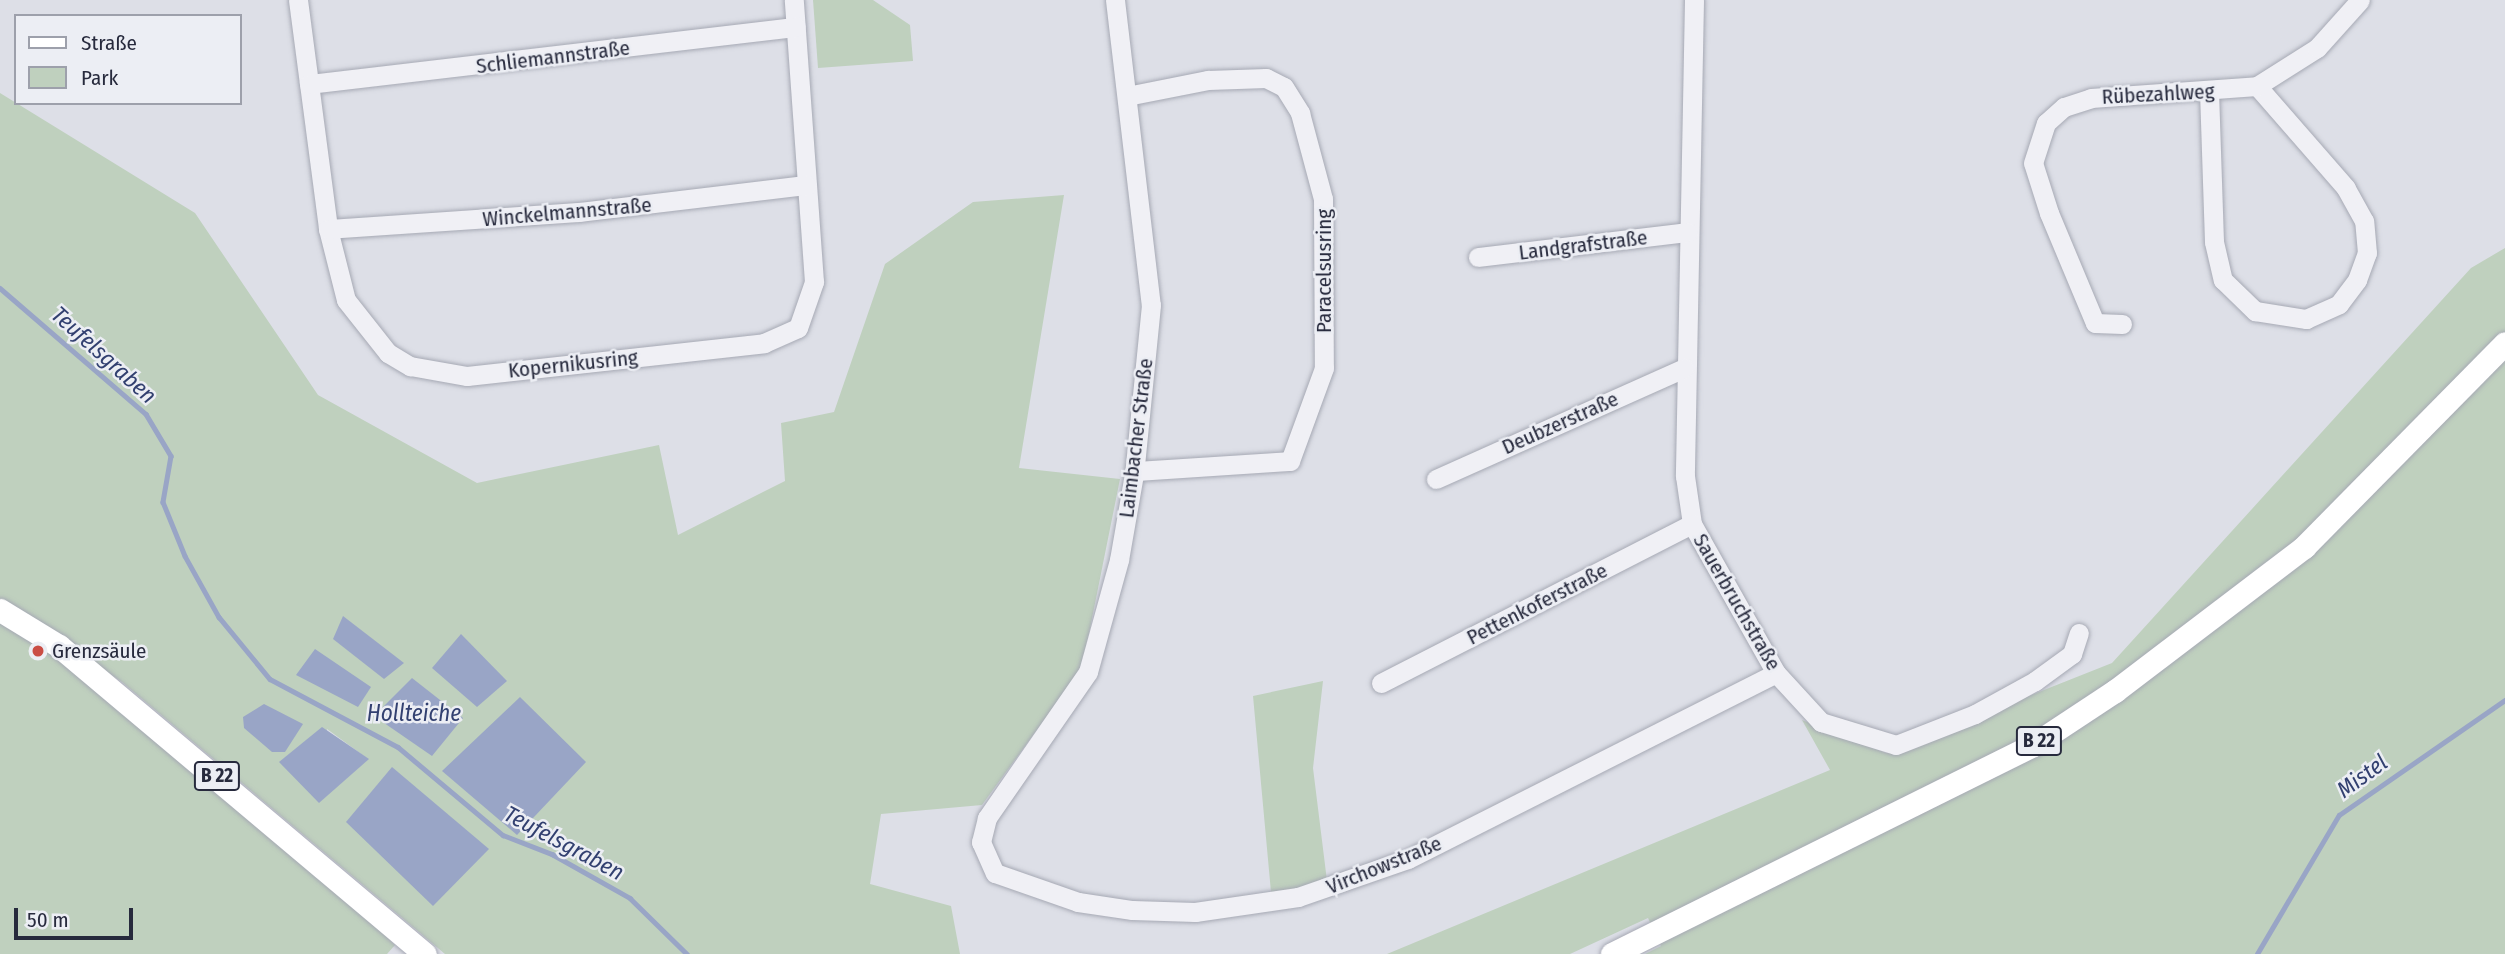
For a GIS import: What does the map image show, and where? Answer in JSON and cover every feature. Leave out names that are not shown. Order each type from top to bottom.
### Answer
[{"type":"main road","name":"B 22","points":[[1612,954],[2033,745],[2115,691],[2304,547],[2505,343]]},
{"type":"main road","name":"B 22","points":[[0,610],[59,646],[425,954]]},
{"type":"street","name":"Kopernikusring","points":[[298,0],[328,229],[338,280],[371,338],[410,366],[467,376],[785,338],[813,298],[794,0]]},
{"type":"street","name":"Laimbacher Straße","points":[[981,842],[987,818],[1088,672],[1119,560],[1134,471],[1151,305],[1115,0]]},
{"type":"street","name":"Sauerbruchstraße","points":[[1694,0],[1684,368],[1692,524],[1776,673],[1821,722],[1896,745],[1975,714],[2035,681],[2072,654],[2079,633]]},
{"type":"street","name":"Rübezahlweg","points":[[2122,324],[2095,323],[2033,163],[2037,141],[2064,107],[2091,97],[2257,86],[2317,48],[2360,0]]},
{"type":"street","name":"Schliemannstraße","points":[[309,85],[796,27]]},
{"type":"street","name":"Paracelsusring","points":[[1127,96],[1249,75],[1284,87],[1300,113],[1323,199],[1324,368],[1290,461],[1134,471]]},
{"type":"street","points":[[2209,91],[2214,242],[2223,280],[2255,311],[2306,319],[2339,304],[2357,280],[2367,253],[2364,221],[2346,188],[2257,86]]},
{"type":"street","name":"Winckelmannstraße","points":[[328,229],[579,212],[806,185]]},
{"type":"street","name":"Landgrafstraße","points":[[1478,257],[1688,232]]},
{"type":"street","name":"Deubzerstraße","points":[[1436,479],[1684,368]]},
{"type":"street","name":"Pettenkoferstraße","points":[[1381,683],[1692,524]]},
{"type":"street","name":"Virchowstraße","points":[[981,842],[995,873],[1078,902],[1195,912],[1298,898],[1408,859],[1776,673]]},
{"type":"green space","points":[[813,0],[873,0],[910,25],[913,61],[818,68]]},
{"type":"green space","points":[[0,93],[14,102],[14,105],[20,105],[195,213],[318,395],[477,483],[659,445],[678,535],[785,481],[781,423],[834,412],[885,264],[973,202],[1064,195],[1019,468],[1120,479],[1082,668],[982,805],[881,814],[870,884],[951,906],[960,954],[445,954],[122,682],[0,599]],"holes":[[[327,729],[368,759],[319,802]]]},
{"type":"green space","points":[[2505,248],[2505,954],[1645,954],[1661,946],[1648,918],[1570,954],[1387,954],[1830,770],[1802,720],[1886,753],[2112,663],[2471,268]]},
{"type":"green space","points":[[0,621],[73,665],[300,855],[395,945],[387,954],[0,954]]},
{"type":"green space","points":[[1323,681],[1313,768],[1328,889],[1272,903],[1253,696]]},
{"type":"water","points":[[343,616],[404,663],[384,679],[333,639]]},
{"type":"water","points":[[461,634],[507,681],[477,707],[432,668]]},
{"type":"water","points":[[315,649],[371,687],[358,707],[296,675]]},
{"type":"water","name":"Hollteiche","points":[[412,678],[463,718],[432,756],[374,716]]},
{"type":"water","points":[[520,697],[586,762],[517,835],[442,771]]},
{"type":"water","points":[[264,704],[303,724],[285,752],[272,752],[244,728],[243,717]]},
{"type":"water","points":[[322,727],[369,759],[319,803],[279,762]]},
{"type":"water","points":[[392,767],[489,849],[433,906],[346,822]]},
{"type":"waterway","name":"Teufelsgraben","points":[[0,288],[146,414],[171,456],[163,502],[185,556],[219,617],[270,679],[398,747],[503,835],[552,854],[630,898],[687,954]]},
{"type":"waterway","name":"Mistel","points":[[2257,954],[2339,815],[2505,700]]},
{"type":"place","name":"Grenzsäule","points":[[38,651]]}]
